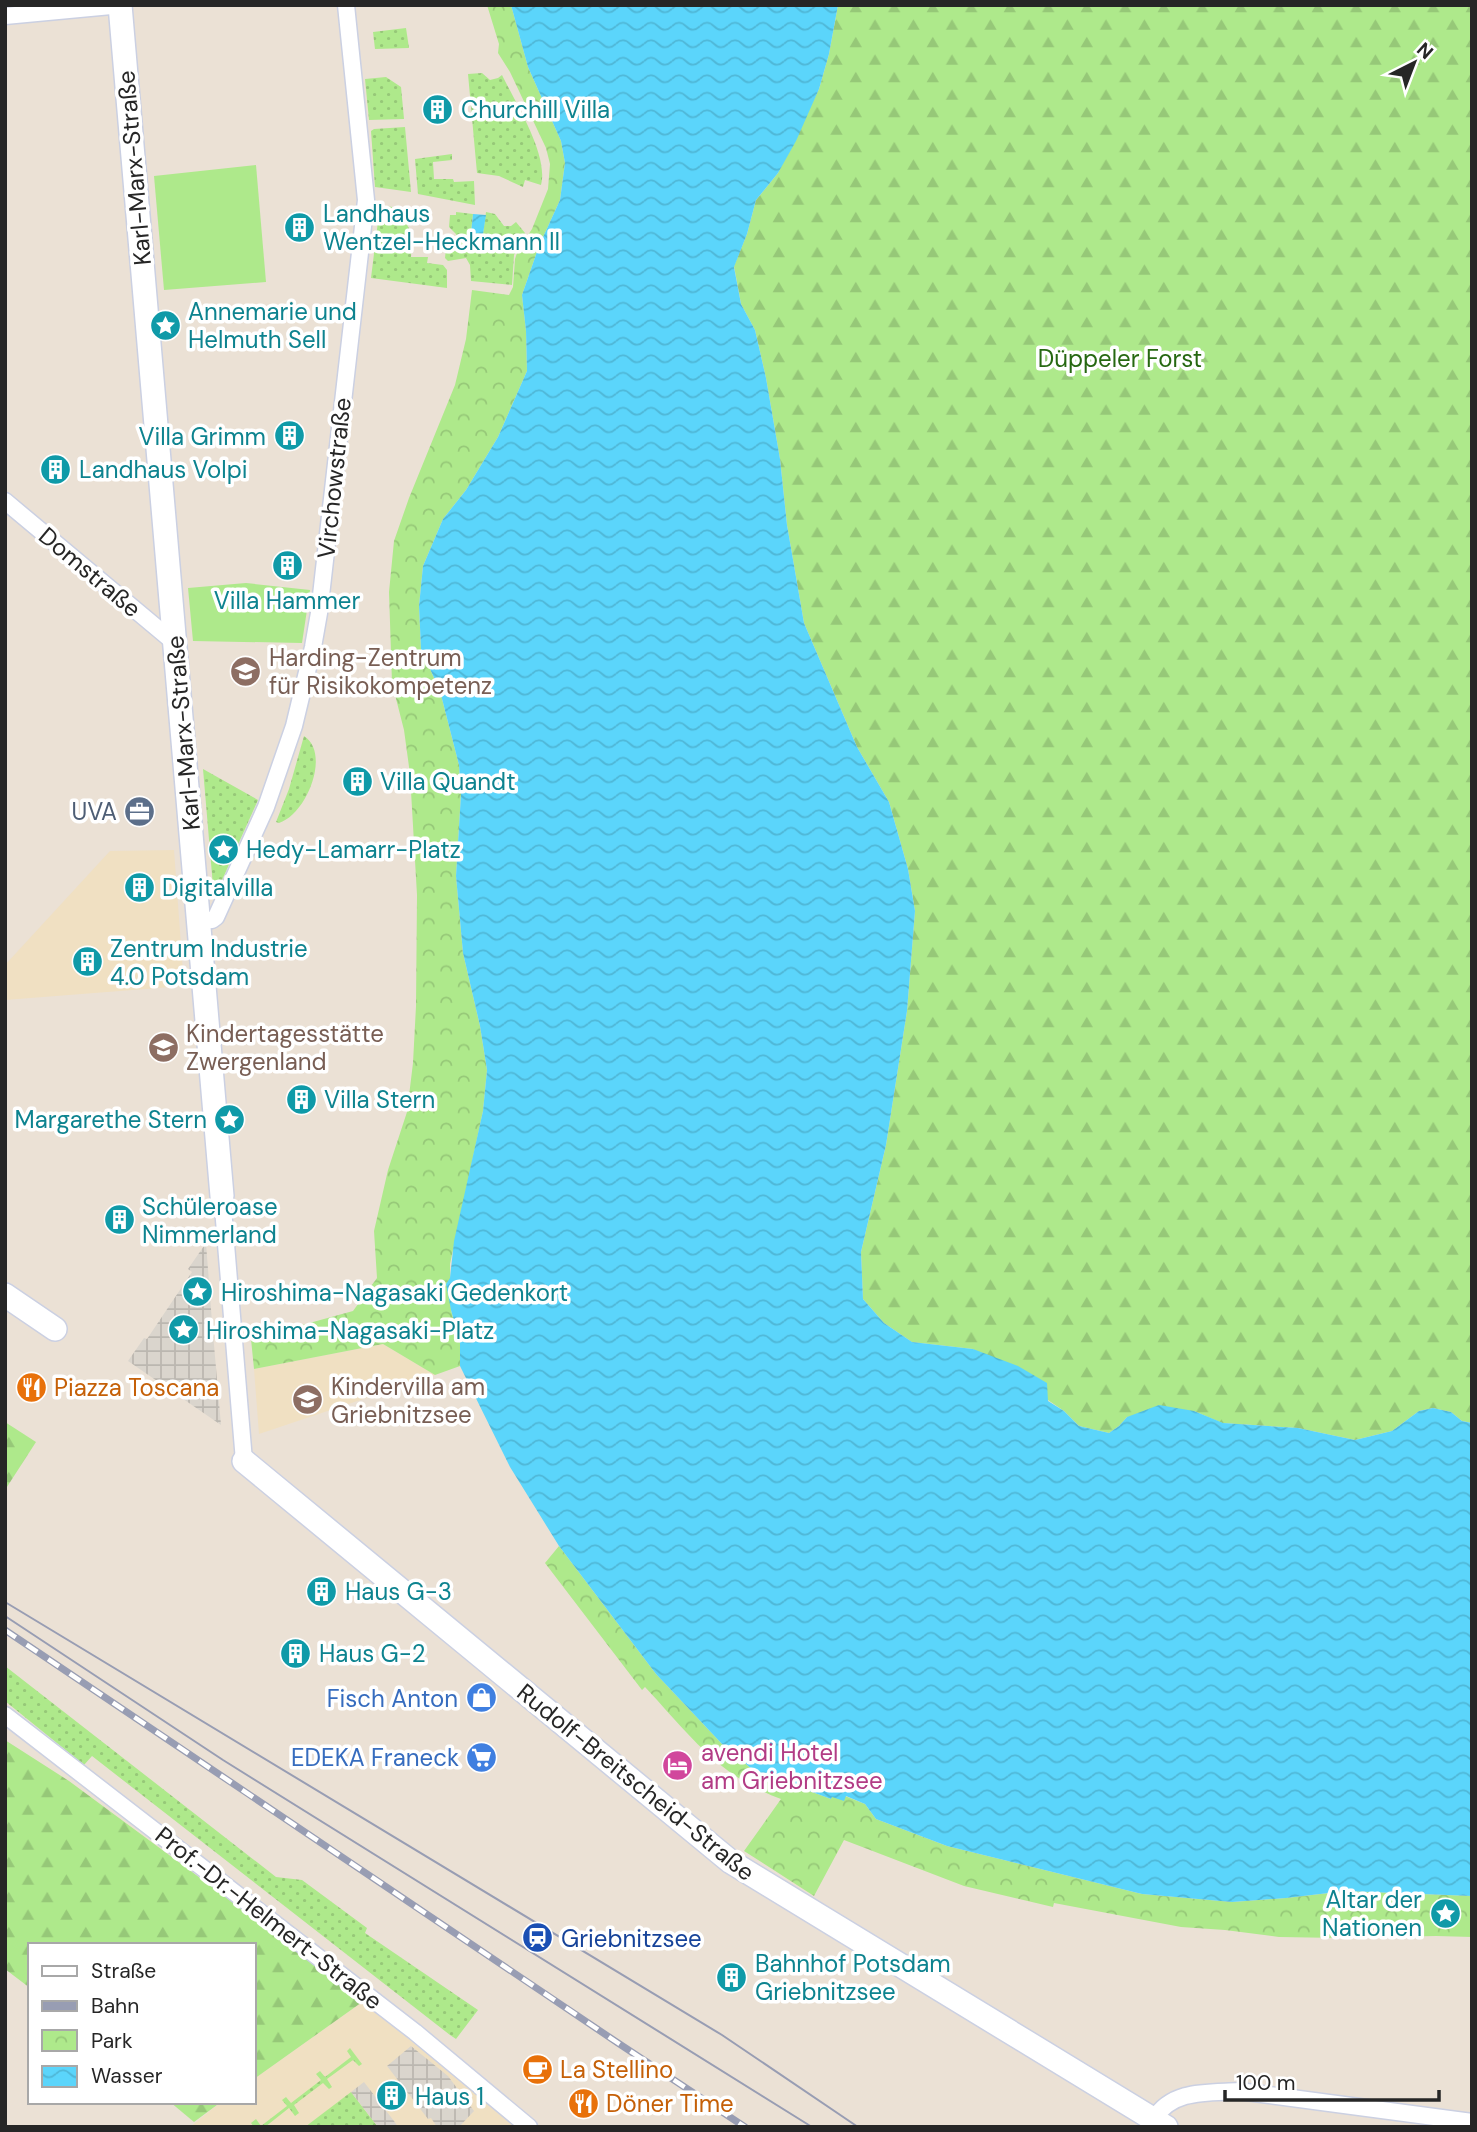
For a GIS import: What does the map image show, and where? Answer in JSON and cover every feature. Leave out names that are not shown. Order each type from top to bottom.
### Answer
[{"type":"street","name":"Karl-Marx-Straße","points":[[121,5],[244,1461]]},
{"type":"street","points":[[5,16],[121,5]]},
{"type":"street","name":"Virchowstraße","points":[[200,921],[216,917],[266,807],[297,716],[319,613],[366,200],[346,5]]},
{"type":"street","name":"Domstraße","points":[[5,501],[175,643]]},
{"type":"street","points":[[5,1295],[55,1329]]},
{"type":"street","name":"Rudolf-Breitscheid-Straße","points":[[244,1461],[731,1863],[1160,2123]]},
{"type":"street","name":"Prof.-Dr.-Helmert-Straße","points":[[5,1715],[405,2024],[529,2127]]},
{"type":"street","points":[[1160,2123],[1161,2108],[1181,2097],[1239,2091],[1472,2122]]},
{"type":"shaded area","points":[[174,850],[184,986],[5,1000],[5,965],[110,851]]},
{"type":"shaded area","name":"Hiroshima-Nagasaki-Platz","points":[[206,1243],[221,1425],[128,1361],[144,1338],[147,1339],[192,1272],[188,1269]]},
{"type":"shaded area","name":"Kindervilla am Griebnitzsee","points":[[383,1344],[435,1375],[259,1434],[254,1369]]},
{"type":"shaded area","points":[[365,2000],[515,2127],[190,2127],[219,2104],[256,2104],[256,2078]]},
{"type":"shaded area","points":[[411,2046],[448,2076],[474,2111],[459,2127],[437,2127],[387,2066]]},
{"type":"shaded area","points":[[364,2082],[398,2127],[378,2127],[351,2092]]},
{"type":"green space","points":[[487,5],[511,5],[528,67],[561,141],[565,163],[560,200],[539,246],[522,295],[527,371],[498,437],[466,490],[443,519],[423,566],[419,606],[421,649],[440,691],[459,765],[461,794],[456,876],[463,953],[487,1070],[483,1111],[450,1264],[451,1310],[460,1343],[460,1366],[435,1375],[383,1344],[254,1369],[251,1339],[353,1311],[377,1278],[374,1231],[388,1170],[407,1112],[416,1006],[417,895],[410,774],[404,730],[392,683],[389,592],[394,541],[455,385],[466,339],[472,290],[509,295],[513,287],[518,250],[532,229],[548,189],[550,164],[546,148],[510,72],[498,53],[499,44]]},
{"type":"green space","name":"Düppeler Forst","points":[[838,5],[1472,5],[1472,1423],[1462,1421],[1451,1412],[1433,1408],[1419,1411],[1392,1431],[1355,1440],[1298,1428],[1222,1423],[1194,1411],[1127,1417],[1109,1433],[1079,1426],[1064,1411],[973,1349],[912,1342],[884,1323],[863,1299],[861,1252],[886,1145],[907,1011],[915,911],[908,869],[889,802],[857,747],[804,623],[766,378],[755,330],[741,304],[734,266],[747,234],[756,200],[778,173],[819,89]]},
{"type":"green space","points":[[406,28],[409,48],[375,49],[373,32]]},
{"type":"green space","points":[[482,73],[490,80],[502,75],[536,144],[542,173],[541,185],[525,180],[523,187],[499,176],[477,173],[468,74]]},
{"type":"green space","points":[[386,77],[401,87],[404,119],[369,120],[365,79]]},
{"type":"green space","points":[[405,127],[411,192],[375,187],[371,131]]},
{"type":"green space","points":[[452,154],[452,160],[433,162],[434,179],[474,181],[475,205],[418,194],[415,159]]},
{"type":"green space","points":[[256,165],[266,282],[164,290],[154,176]]},
{"type":"green space","points":[[380,205],[392,207],[407,225],[412,239],[411,257],[428,257],[427,263],[443,265],[447,270],[447,288],[371,278]]},
{"type":"green space","points":[[456,212],[473,214],[471,232],[483,234],[486,212],[495,214],[504,226],[511,226],[516,222],[525,233],[514,255],[512,285],[471,281],[470,265],[466,258],[448,261],[445,258],[446,248],[452,247],[457,240],[456,234],[449,227],[450,215],[456,215]]},
{"type":"green space","points":[[246,583],[310,590],[302,643],[193,641],[188,588]]},
{"type":"green space","points":[[304,736],[312,744],[315,755],[312,782],[299,808],[279,823],[276,822],[289,789]]},
{"type":"green space","name":"Hedy-Lamarr-Platz","points":[[203,769],[258,800],[214,898]]},
{"type":"green space","points":[[5,1422],[36,1442],[5,1490]]},
{"type":"green space","points":[[559,1546],[656,1674],[722,1744],[753,1770],[831,1799],[832,1796],[845,1796],[865,1804],[876,1819],[947,1846],[1142,1894],[1232,1902],[1346,1891],[1472,1896],[1472,1937],[1279,1937],[1181,1927],[1054,1903],[1053,1907],[964,1886],[844,1840],[814,1896],[744,1851],[781,1799],[759,1790],[722,1766],[645,1687],[642,1690],[545,1563]]},
{"type":"green space","points":[[5,1666],[276,1877],[302,1880],[367,1928],[365,1933],[478,2010],[456,2039],[92,1756],[84,1765],[5,1701]]},
{"type":"green space","points":[[5,1740],[69,1781],[365,2000],[256,2078],[256,1943],[28,1943],[28,1986],[5,1969]]},
{"type":"green space","points":[[350,2048],[362,2064],[359,2066],[353,2060],[327,2079],[332,2087],[329,2089],[323,2083],[294,2105],[299,2113],[295,2116],[289,2108],[265,2127],[254,2127],[251,2123],[256,2119],[261,2126],[287,2106],[282,2100],[286,2097],[291,2103],[321,2080],[316,2074],[320,2071],[325,2077],[351,2057],[347,2051]]},
{"type":"green space","points":[[351,2092],[378,2127],[305,2127]]},
{"type":"green space","points":[[172,2104],[218,2104],[194,2122]]},
{"type":"water","points":[[511,5],[838,5],[819,89],[796,141],[778,173],[756,200],[734,267],[741,304],[755,330],[766,378],[804,623],[857,747],[889,802],[908,869],[915,911],[907,1011],[886,1145],[861,1252],[863,1299],[884,1323],[912,1342],[973,1349],[1018,1366],[1047,1383],[1048,1401],[1064,1411],[1079,1426],[1109,1433],[1127,1417],[1159,1405],[1194,1411],[1223,1423],[1298,1428],[1355,1440],[1392,1431],[1419,1411],[1433,1408],[1451,1412],[1462,1421],[1472,1423],[1472,1896],[1346,1891],[1232,1902],[1142,1894],[947,1846],[876,1819],[865,1804],[846,1796],[844,1801],[832,1797],[831,1799],[753,1770],[722,1744],[656,1674],[559,1546],[510,1467],[460,1366],[460,1343],[446,1284],[450,1278],[454,1241],[483,1111],[487,1070],[463,953],[456,876],[461,794],[459,765],[440,691],[421,649],[419,606],[423,566],[443,519],[466,490],[498,437],[527,371],[522,295],[539,246],[560,200],[565,163],[561,141],[528,67]]},
{"type":"water","points":[[473,214],[486,215],[483,234],[471,233]]},
{"type":"tram line","points":[[5,1602],[722,2035],[858,2127]]},
{"type":"tram line","points":[[5,1616],[223,1760],[812,2127]]},
{"type":"railway","points":[[5,1630],[745,2127]]},
{"type":"place","name":"Churchill Villa","points":[[438,109]]},
{"type":"place","name":"Landhaus Wentzel-Heckmann II","points":[[300,227]]},
{"type":"place","name":"Annemarie und Helmuth Sell","points":[[165,325]]},
{"type":"place","name":"Villa Grimm","points":[[289,436]]},
{"type":"place","name":"Landhaus Volpi","points":[[56,469]]},
{"type":"place","name":"Villa Hammer","points":[[287,566]]},
{"type":"place","name":"Harding-Zentrum für Risikokompetenz","points":[[246,671]]},
{"type":"place","name":"Villa Quandt","points":[[357,781]]},
{"type":"place","name":"UVA","points":[[140,811]]},
{"type":"place","name":"Hedy-Lamarr-Platz","points":[[223,849]]},
{"type":"place","name":"Digitalvilla","points":[[139,887]]},
{"type":"place","name":"Zentrum Industrie 4.0 Potsdam","points":[[87,962]]},
{"type":"place","name":"Kindertagesstätte Zwergenland","points":[[163,1047]]},
{"type":"place","name":"Villa Stern","points":[[301,1099]]},
{"type":"place","name":"Margarethe Stern","points":[[230,1119]]},
{"type":"place","name":"Schüleroase Nimmerland","points":[[119,1220]]},
{"type":"place","name":"Hiroshima-Nagasaki Gedenkort","points":[[198,1292]]},
{"type":"place","name":"Hiroshima-Nagasaki-Platz","points":[[183,1330]]},
{"type":"place","name":"Piazza Toscana","points":[[31,1387]]},
{"type":"place","name":"Kindervilla am Griebnitzsee","points":[[308,1400]]},
{"type":"place","name":"Haus G-3","points":[[322,1591]]},
{"type":"place","name":"Haus G-2","points":[[296,1653]]},
{"type":"place","name":"Fisch Anton","points":[[481,1698]]},
{"type":"place","name":"EDEKA Franeck","points":[[482,1757]]},
{"type":"place","name":"avendi Hotel am Griebnitzsee","points":[[678,1766]]},
{"type":"place","name":"Altar der Nationen","points":[[1445,1913]]},
{"type":"place","name":"Griebnitzsee","points":[[538,1938]]},
{"type":"place","name":"Bahnhof Potsdam Griebnitzsee","points":[[732,1977]]},
{"type":"place","name":"La Stellino","points":[[537,2069]]},
{"type":"place","name":"Haus 1","points":[[392,2096]]},
{"type":"place","name":"Döner Time","points":[[583,2103]]}]
